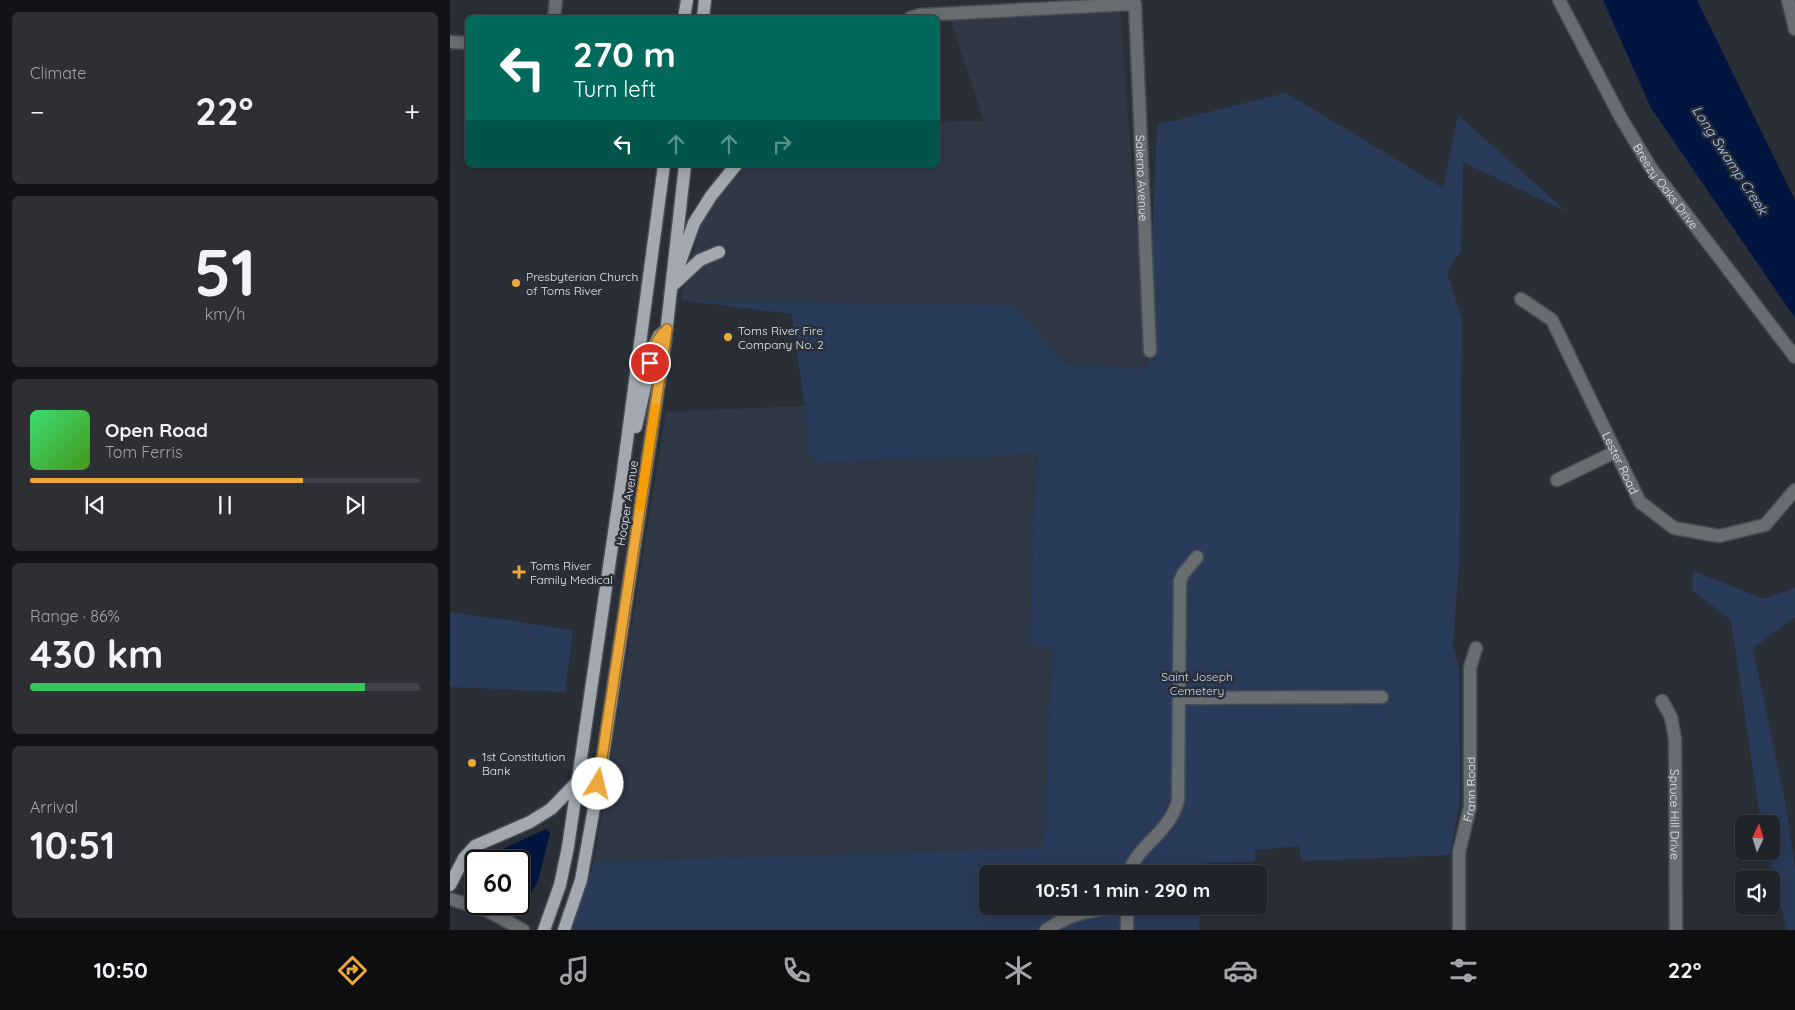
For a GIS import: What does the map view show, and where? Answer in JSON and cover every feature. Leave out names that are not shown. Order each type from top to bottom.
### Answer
[{"type":"main road","points":[[684,15],[687,0]]},
{"type":"main road","points":[[703,15],[705,0]]},
{"type":"main road","name":"Hooper Avenue","points":[[544,930],[560,885],[579,780],[664,167]]},
{"type":"main road","name":"Hooper Avenue","points":[[564,930],[581,880],[587,850],[667,329],[685,167]]},
{"type":"main road","points":[[672,286],[694,223],[711,196],[734,167]]},
{"type":"main road","points":[[672,286],[700,260],[719,252]]},
{"type":"main road","points":[[622,478],[644,397],[654,346],[659,336],[667,329]]},
{"type":"main road","points":[[450,885],[464,858],[475,846],[530,822],[551,809],[579,780]]},
{"type":"street","points":[[554,15],[556,0]]},
{"type":"street","name":"Breezy Oaks Drive","points":[[1559,0],[1621,118],[1651,168],[1795,357]]},
{"type":"street","points":[[1788,0],[1795,29]]},
{"type":"street","name":"Salerno Avenue","points":[[920,15],[1135,4],[1150,351]]},
{"type":"street","points":[[450,42],[465,43]]},
{"type":"street","name":"Lester Road","points":[[1521,299],[1552,320],[1640,502],[1674,528],[1719,536],[1765,525],[1795,490]]},
{"type":"street","points":[[1557,480],[1616,452]]},
{"type":"street","points":[[1131,865],[1170,823],[1178,800],[1180,581],[1183,574],[1197,557]]},
{"type":"street","name":"Frann Road","points":[[1459,930],[1459,852],[1470,807],[1470,668],[1476,648]]},
{"type":"street","points":[[1179,698],[1382,697]]},
{"type":"street","name":"Spruce Hill Drive","points":[[1662,701],[1671,718],[1675,739],[1676,930]]},
{"type":"street","points":[[450,899],[486,910],[523,930]]},
{"type":"street","points":[[1046,930],[1063,918],[1072,915]]},
{"type":"street","points":[[1127,915],[1128,930]]},
{"type":"shaded area","points":[[1120,9],[1147,368],[1067,364],[1013,305],[681,300],[706,205],[734,167],[940,167],[940,122],[984,121],[951,21]]},
{"type":"shaded area","points":[[805,406],[813,462],[987,457],[1037,452],[1029,646],[1053,646],[1043,848],[594,862],[666,412]]},
{"type":"green space","name":"Saint Joseph Cemetery","points":[[1286,93],[1443,188],[1458,115],[1567,212],[1463,162],[1461,250],[1447,272],[1462,320],[1459,561],[1453,646],[1459,668],[1460,801],[1450,855],[1301,861],[1299,846],[1255,850],[1255,862],[1207,863],[1207,865],[979,865],[979,915],[1200,915],[1199,930],[572,930],[594,862],[1043,848],[1053,647],[1029,646],[1037,452],[987,457],[812,462],[792,314],[681,300],[1013,305],[1067,364],[1147,368],[1157,125]]},
{"type":"green space","points":[[1693,571],[1764,599],[1795,588],[1795,617],[1753,648],[1786,807],[1795,869],[1795,930],[1787,930],[1780,902],[1780,870],[1772,870],[1769,860],[1780,860],[1780,815],[1760,815],[1731,620],[1692,590]]},
{"type":"green space","points":[[450,612],[573,630],[565,692],[450,687]]},
{"type":"water","name":"Long Swamp Creek","points":[[1603,0],[1697,0],[1795,200],[1795,318],[1651,108]]},
{"type":"water","points":[[546,829],[550,833],[538,881],[530,895],[530,850],[501,850]]},
{"type":"slow traffic","points":[[640,507],[655,408]]},
{"type":"place","name":"Presbyterian Church of Toms River","points":[[516,283]]},
{"type":"place","name":"Toms River Fire Company No. 2","points":[[728,337]]},
{"type":"place","name":"Toms River Family Medical","points":[[519,572]]},
{"type":"place","name":"1st Constitution Bank","points":[[472,763]]},
{"type":"route","points":[[598,784],[667,329],[659,336],[654,346],[650,363]]}]
